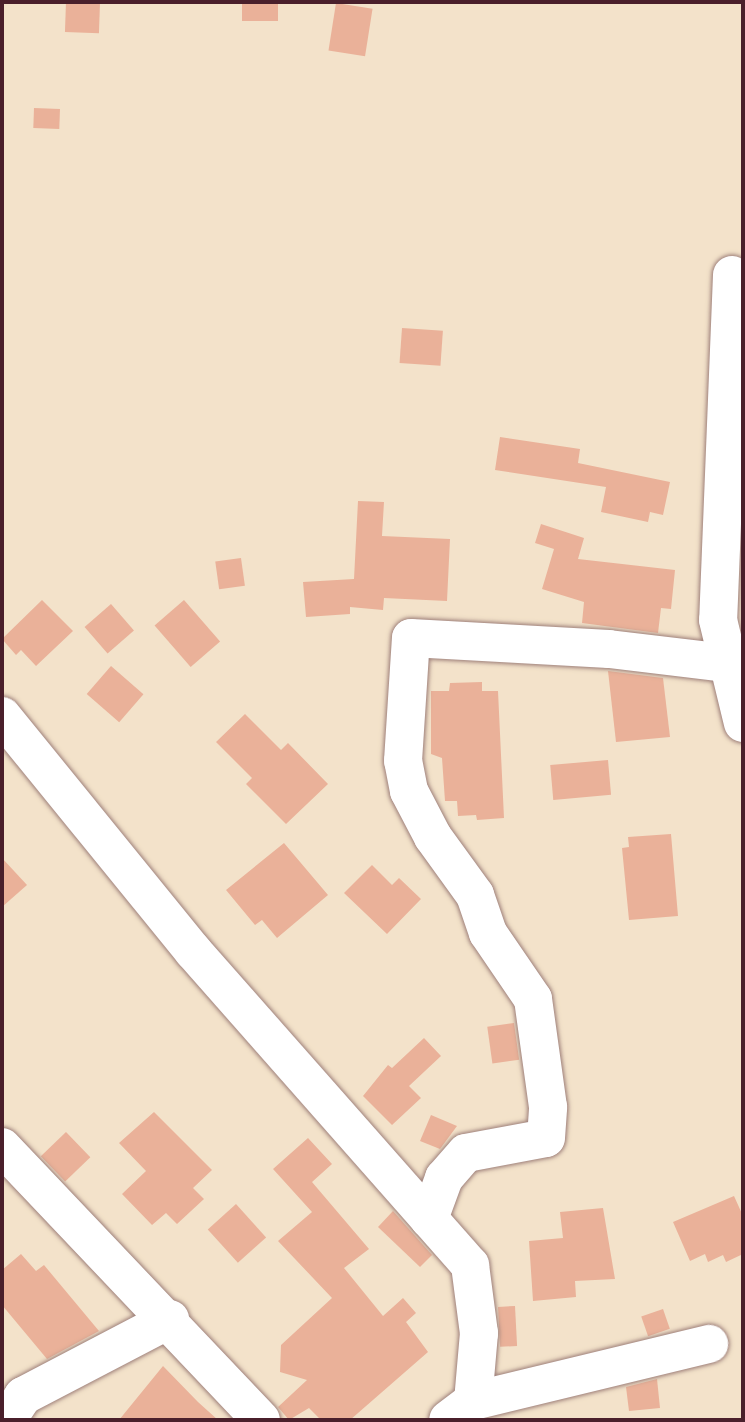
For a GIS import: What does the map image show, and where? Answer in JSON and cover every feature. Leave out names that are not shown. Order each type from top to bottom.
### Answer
[{"type":"street","points":[[732,275],[732,570],[718,620],[743,723]]},
{"type":"street","points":[[429,1219],[444,1178],[466,1153],[546,1138],[548,1107],[533,999],[488,933],[475,895],[433,837],[409,791],[403,761],[411,638],[609,649],[727,663]]},
{"type":"street","points":[[2,716],[193,951],[470,1265],[479,1333],[460,1411],[709,1344]]},
{"type":"street","points":[[2,1147],[170,1319],[261,1420]]},
{"type":"street","points":[[7,1420],[23,1396],[170,1319]]},
{"type":"building","points":[[66,2],[100,3],[99,33],[65,32]]},
{"type":"building","points":[[242,2],[278,2],[278,21],[242,21]]},
{"type":"building","points":[[336,3],[373,9],[365,56],[328,50]]},
{"type":"building","points":[[34,108],[60,109],[59,129],[33,128]]},
{"type":"building","points":[[402,328],[443,331],[440,366],[400,363]]},
{"type":"building","points":[[500,437],[580,449],[578,463],[670,482],[663,515],[650,512],[648,522],[601,512],[606,487],[495,470]]},
{"type":"building","points":[[358,501],[384,502],[382,536],[450,539],[447,601],[384,598],[383,610],[350,607],[350,614],[306,617],[303,582],[354,579]]},
{"type":"building","points":[[541,524],[584,538],[578,559],[675,570],[671,609],[661,608],[658,633],[582,623],[584,602],[542,589],[554,549],[535,543]]},
{"type":"building","points":[[241,558],[245,586],[219,589],[215,562]]},
{"type":"building","points":[[42,600],[73,631],[36,666],[21,650],[16,655],[2,639]]},
{"type":"building","points":[[184,600],[220,642],[191,667],[155,626]]},
{"type":"building","points":[[111,604],[134,630],[108,653],[85,627]]},
{"type":"building","points":[[111,666],[143,694],[119,722],[87,694]]},
{"type":"building","points":[[608,671],[663,678],[670,737],[616,742]]},
{"type":"building","points":[[482,682],[482,691],[498,691],[504,818],[477,820],[476,815],[458,816],[457,801],[445,801],[442,758],[431,754],[431,691],[449,691],[450,683]]},
{"type":"building","points":[[245,714],[281,750],[288,743],[328,784],[286,824],[246,784],[252,778],[216,742]]},
{"type":"building","points":[[608,760],[611,795],[553,800],[550,765]]},
{"type":"building","points":[[671,834],[678,916],[629,920],[622,848],[629,847],[628,837]]},
{"type":"building","points":[[284,843],[328,895],[277,938],[262,920],[255,925],[226,890]]},
{"type":"building","points":[[2,858],[27,885],[2,907]]},
{"type":"building","points":[[372,865],[392,885],[399,878],[421,899],[387,934],[344,893]]},
{"type":"building","points":[[514,1023],[519,1060],[492,1063],[487,1027]]},
{"type":"building","points":[[424,1038],[441,1056],[409,1086],[421,1098],[392,1125],[363,1096],[388,1065],[392,1068]]},
{"type":"building","points":[[154,1112],[212,1170],[193,1188],[204,1199],[177,1224],[166,1213],[152,1225],[122,1194],[146,1171],[119,1143]]},
{"type":"building","points":[[431,1115],[457,1126],[440,1149],[420,1141]]},
{"type":"building","points":[[66,1132],[90,1157],[65,1181],[41,1156]]},
{"type":"building","points":[[308,1138],[332,1164],[312,1182],[369,1249],[344,1268],[383,1316],[403,1298],[416,1313],[406,1322],[428,1352],[350,1420],[321,1420],[309,1408],[289,1420],[278,1407],[307,1380],[280,1372],[281,1345],[332,1298],[278,1241],[312,1212],[273,1169]]},
{"type":"building","points":[[734,1196],[743,1216],[743,1254],[726,1262],[723,1255],[708,1262],[705,1254],[690,1261],[673,1222]]},
{"type":"building","points":[[236,1204],[266,1237],[238,1263],[208,1229]]},
{"type":"building","points":[[603,1208],[615,1279],[575,1281],[576,1297],[533,1301],[529,1241],[563,1238],[560,1212]]},
{"type":"building","points":[[393,1211],[432,1255],[420,1267],[378,1227]]},
{"type":"building","points":[[21,1254],[36,1271],[44,1265],[99,1331],[47,1359],[2,1305],[2,1270]]},
{"type":"building","points":[[515,1306],[517,1346],[500,1347],[498,1307]]},
{"type":"building","points":[[663,1309],[670,1329],[648,1336],[641,1316]]},
{"type":"building","points":[[163,1366],[198,1402],[218,1420],[119,1420]]},
{"type":"building","points":[[657,1379],[660,1408],[629,1411],[626,1387]]}]
